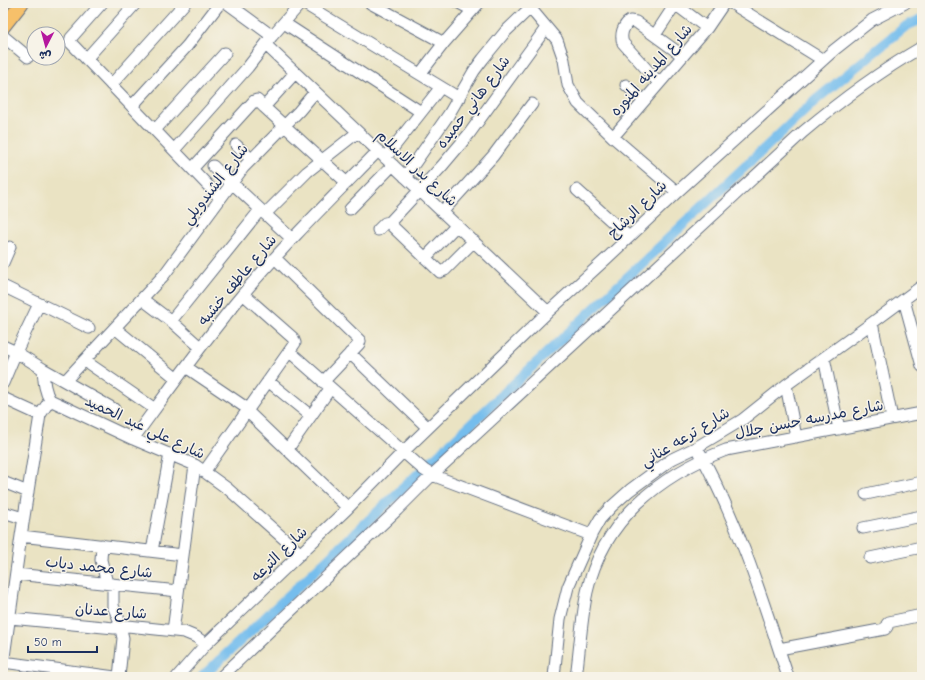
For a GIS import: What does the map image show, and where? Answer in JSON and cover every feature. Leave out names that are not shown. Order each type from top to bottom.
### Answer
[{"type":"main road","points":[[3,27],[22,3]]},
{"type":"street","points":[[102,3],[71,38],[70,42],[220,198]]},
{"type":"street","points":[[86,58],[136,3]]},
{"type":"street","points":[[111,85],[185,3]]},
{"type":"street","points":[[132,106],[187,46],[220,3]]},
{"type":"street","points":[[227,3],[272,36]]},
{"type":"street","points":[[370,3],[444,43]]},
{"type":"street","points":[[420,74],[475,6],[459,3]]},
{"type":"street","name":"شارع المدينه المنوره","points":[[613,137],[707,28],[724,3]]},
{"type":"street","points":[[731,3],[823,60]]},
{"type":"street","name":"شارع الرشاح","points":[[403,452],[548,312],[677,192],[823,60],[872,20],[905,3]]},
{"type":"street","points":[[174,150],[248,67],[298,4],[459,98]]},
{"type":"street","points":[[655,35],[675,4],[707,28]]},
{"type":"street","points":[[405,177],[449,114],[470,77],[528,5],[557,40],[564,60],[568,85],[578,103],[613,137],[677,192]]},
{"type":"street","points":[[659,83],[623,43],[622,36],[626,24],[633,21],[683,56]]},
{"type":"street","points":[[284,23],[421,112]]},
{"type":"street","name":"شارع هاني حميده","points":[[378,230],[386,223],[390,222],[391,219],[420,190],[469,134],[546,28]]},
{"type":"street","points":[[3,36],[26,55]]},
{"type":"street","name":"شارع بدر الاسلام","points":[[266,45],[548,312]]},
{"type":"street","points":[[221,677],[398,510],[428,473],[803,132],[866,82],[922,47]]},
{"type":"street","points":[[155,130],[225,53]]},
{"type":"street","points":[[264,107],[295,73]]},
{"type":"street","points":[[626,85],[644,101]]},
{"type":"street","points":[[350,209],[385,158],[441,87]]},
{"type":"street","name":"شارع الشندويلي","points":[[65,381],[85,361],[174,262],[220,198],[251,159],[315,92]]},
{"type":"street","points":[[192,168],[254,101],[257,100],[346,183]]},
{"type":"street","points":[[442,212],[489,161],[532,104]]},
{"type":"street","points":[[171,321],[263,212],[307,172],[358,132]]},
{"type":"street","points":[[236,145],[251,159]]},
{"type":"street","name":"شارع عاطف خشبه","points":[[133,439],[200,347],[243,294],[292,239],[346,183],[385,158]]},
{"type":"street","points":[[213,166],[292,239]]},
{"type":"street","points":[[577,190],[629,237]]},
{"type":"street","points":[[390,222],[392,226],[438,270],[443,272],[474,241]]},
{"type":"street","points":[[426,258],[457,225]]},
{"type":"street","points":[[3,263],[10,247]]},
{"type":"street","points":[[275,258],[360,341],[359,344],[323,382]]},
{"type":"street","points":[[3,286],[89,328]]},
{"type":"street","name":"شارع ترعه عناني","points":[[554,677],[560,619],[568,587],[591,535],[600,519],[611,507],[630,490],[672,459],[697,447],[742,420],[786,385],[872,324],[922,286]]},
{"type":"street","points":[[204,472],[295,343],[294,339],[243,294]]},
{"type":"street","points":[[142,298],[200,347]]},
{"type":"street","points":[[904,300],[922,366]]},
{"type":"street","points":[[3,384],[16,352],[39,304]]},
{"type":"street","points":[[872,324],[892,418]]},
{"type":"street","points":[[115,328],[177,379]]},
{"type":"street","points":[[3,346],[114,409]]},
{"type":"street","points":[[290,352],[428,473],[591,535]]},
{"type":"street","points":[[350,353],[428,428]]},
{"type":"street","points":[[824,358],[839,429]]},
{"type":"street","points":[[85,361],[155,409]]},
{"type":"street","points":[[186,367],[247,410],[348,508]]},
{"type":"street","points":[[43,369],[44,386],[50,400],[40,415],[3,663],[117,677],[123,638],[113,606],[110,584],[101,560],[102,545]]},
{"type":"street","points":[[268,381],[311,416]]},
{"type":"street","points":[[786,385],[796,437]]},
{"type":"street","points":[[287,450],[327,393]]},
{"type":"street","points":[[3,398],[40,415]]},
{"type":"street","name":"شارع علي عبد الحميد","points":[[50,400],[133,439],[195,465],[228,489],[301,554]]},
{"type":"street","name":"شارع مدرسه حسن جلال","points":[[703,459],[726,450],[922,413]]},
{"type":"street","points":[[697,447],[733,520],[788,677]]},
{"type":"street","name":"شارع الترعه","points":[[177,677],[206,644],[301,554],[403,452]]},
{"type":"street","points":[[152,551],[170,454]]},
{"type":"street","name":"شارع ترعه عناني","points":[[576,677],[587,592],[592,572],[600,553],[611,534],[628,512],[653,489],[703,459]]},
{"type":"street","points":[[173,631],[195,465]]},
{"type":"street","points":[[3,482],[28,492]]},
{"type":"street","points":[[866,494],[922,482]]},
{"type":"street","points":[[3,512],[24,518]]},
{"type":"street","points":[[863,528],[922,516]]},
{"type":"street","points":[[21,536],[183,555]]},
{"type":"street","points":[[870,558],[922,546]]},
{"type":"street","name":"شارع محمد دياب","points":[[16,574],[178,591]]},
{"type":"street","points":[[779,649],[885,629],[889,622],[922,615]]},
{"type":"street","name":"شارع عدنان","points":[[10,618],[114,628],[128,626],[173,631],[190,634],[206,644]]},
{"type":"waterway","points":[[202,677],[817,99],[906,26],[922,19]]}]
